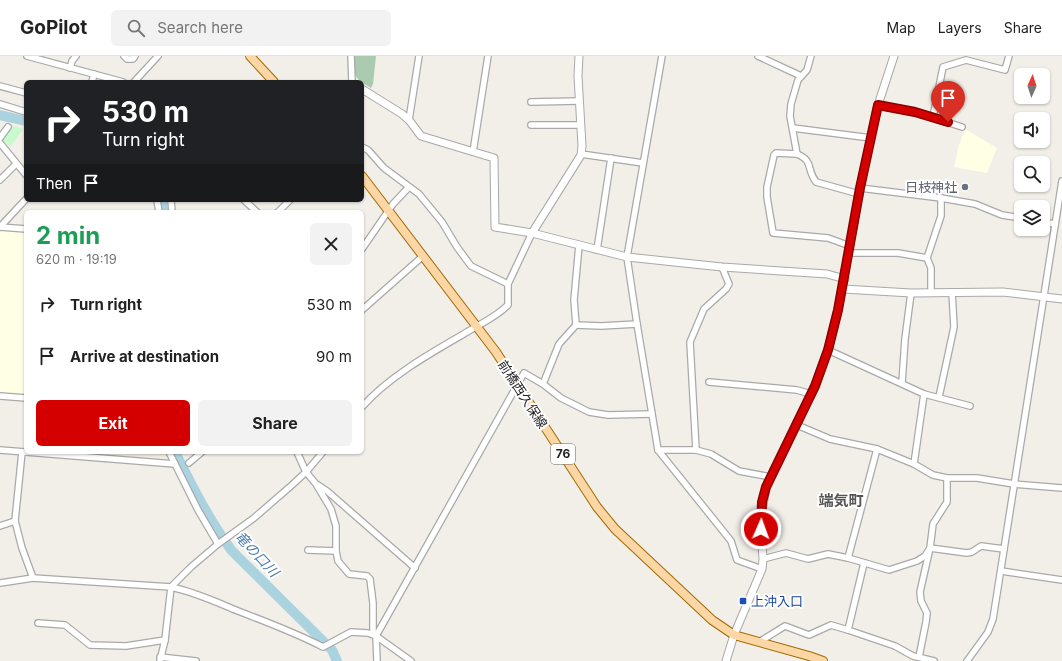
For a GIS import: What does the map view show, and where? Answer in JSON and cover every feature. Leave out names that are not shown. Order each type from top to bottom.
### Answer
[{"type":"main road","points":[[255,58],[272,80]]},
{"type":"main road","name":"前橋西久保線","points":[[364,179],[496,352],[598,507],[615,529],[712,620],[734,635],[823,661]]},
{"type":"street","points":[[70,68],[72,61],[76,56]]},
{"type":"street","points":[[124,56],[127,59],[133,59],[135,56]]},
{"type":"street","points":[[136,80],[158,56]]},
{"type":"street","points":[[351,56],[352,80]]},
{"type":"street","points":[[409,120],[419,56]]},
{"type":"street","points":[[473,152],[488,56]]},
{"type":"street","points":[[364,405],[390,382],[433,351],[498,315],[508,305],[508,284],[532,233],[581,154],[582,146],[578,76],[579,56]]},
{"type":"street","points":[[662,56],[627,257],[658,450],[730,541],[737,560],[762,569]]},
{"type":"street","points":[[758,56],[801,76]]},
{"type":"street","points":[[797,154],[790,116],[791,104],[798,80],[807,70],[811,56]]},
{"type":"street","points":[[726,661],[734,635],[762,569],[762,512],[766,487],[811,394],[828,350],[843,289],[860,191],[878,105],[894,56]]},
{"type":"street","points":[[934,117],[943,68],[966,60],[1005,70],[1008,56]]},
{"type":"street","points":[[31,57],[116,80]]},
{"type":"street","points":[[92,80],[94,74]]},
{"type":"street","points":[[0,86],[24,92]]},
{"type":"street","points":[[364,90],[402,114],[409,120],[421,136],[494,158],[495,227],[532,233],[627,257],[722,268],[827,274],[845,279]]},
{"type":"street","points":[[531,102],[579,101]]},
{"type":"street","points":[[0,104],[24,111]]},
{"type":"street","points":[[878,105],[915,112],[962,127]]},
{"type":"street","points":[[531,125],[581,124]]},
{"type":"street","points":[[0,138],[8,127]]},
{"type":"street","points":[[793,128],[871,138]]},
{"type":"street","points":[[0,143],[24,173]]},
{"type":"street","points":[[364,148],[368,150],[384,168],[419,194],[432,209],[471,266],[508,284]]},
{"type":"street","points":[[927,258],[898,253],[849,250],[828,238],[773,233],[767,197],[767,187],[774,155],[776,153],[797,154],[805,157],[808,160],[812,176],[816,182],[860,191],[941,198],[974,204],[1002,215],[1014,217]]},
{"type":"street","points":[[581,154],[643,162]]},
{"type":"street","points":[[597,250],[611,158]]},
{"type":"street","points":[[0,180],[16,164]]},
{"type":"street","points":[[967,661],[991,628],[1062,181]]},
{"type":"street","points":[[364,246],[393,204],[409,187]]},
{"type":"street","points":[[931,292],[932,268],[927,258],[941,216],[941,198]]},
{"type":"street","points":[[0,227],[24,201]]},
{"type":"street","points":[[246,202],[255,210]]},
{"type":"street","points":[[280,210],[288,202]]},
{"type":"street","points":[[1050,223],[1055,224]]},
{"type":"street","points":[[0,227],[24,229]]},
{"type":"street","points":[[543,384],[559,344],[576,325],[574,300],[579,246]]},
{"type":"street","points":[[364,308],[423,256]]},
{"type":"street","points":[[696,450],[690,342],[704,309],[726,289],[729,284],[722,268]]},
{"type":"street","points":[[843,289],[911,293],[1003,292],[1062,299]]},
{"type":"street","points":[[939,397],[954,327],[952,292]]},
{"type":"street","points":[[902,382],[905,339],[911,293]]},
{"type":"street","points":[[576,325],[601,326],[637,324]]},
{"type":"street","points":[[828,350],[902,382],[924,394],[970,406]]},
{"type":"street","points":[[374,635],[415,568],[524,373],[543,384],[561,398],[589,412],[608,415],[652,414]]},
{"type":"street","points":[[709,382],[797,390],[811,394]]},
{"type":"street","points":[[914,464],[924,394]]},
{"type":"street","points":[[0,396],[24,398]]},
{"type":"street","points":[[796,424],[830,439],[877,449],[914,464],[933,475],[947,478],[977,478],[1014,484],[1062,488]]},
{"type":"street","points":[[848,558],[877,449]]},
{"type":"street","points":[[0,450],[22,452],[15,521],[22,548],[33,578]]},
{"type":"street","points":[[658,450],[696,450],[711,454],[739,471],[771,477]]},
{"type":"street","points":[[48,454],[175,464]]},
{"type":"street","points":[[170,454],[198,510],[218,544]]},
{"type":"street","points":[[189,463],[200,454]]},
{"type":"street","points":[[298,454],[306,472],[316,484],[331,509],[336,526],[336,550],[338,561],[349,574],[367,576],[370,579],[377,661]]},
{"type":"street","points":[[196,661],[160,659],[165,640],[171,587],[190,567],[218,544],[254,518],[306,472],[321,454]]},
{"type":"street","points":[[919,657],[927,613],[921,601],[920,592],[930,548],[933,524],[947,502],[947,478]]},
{"type":"street","points":[[316,484],[327,491],[415,568]]},
{"type":"street","points":[[0,526],[15,521]]},
{"type":"street","points":[[930,548],[967,553],[972,552],[981,546],[1004,549]]},
{"type":"street","points":[[763,559],[786,553],[808,559],[828,554],[848,558],[889,570],[917,561],[925,556],[930,548]]},
{"type":"street","points":[[308,550],[336,550]]},
{"type":"street","points":[[848,630],[864,563]]},
{"type":"street","points":[[1000,571],[1062,580]]},
{"type":"street","points":[[0,583],[33,578],[171,587],[187,590],[309,639],[324,647],[354,632],[374,635],[411,661]]},
{"type":"street","points":[[38,623],[65,625],[90,645],[126,646],[165,640]]},
{"type":"street","points":[[759,642],[785,626],[809,635],[831,625],[895,646],[913,656],[934,661]]},
{"type":"shaded area","points":[[353,56],[376,56],[373,84],[371,88],[364,83],[364,80],[358,79],[354,72]]},
{"type":"shaded area","points":[[965,129],[997,148],[987,173],[954,167],[959,145]]},
{"type":"shaded area","points":[[3,229],[24,231],[24,395],[0,393],[0,231]]},
{"type":"green space","points":[[12,126],[23,129],[10,147],[6,142],[4,143],[2,141],[2,138]]},
{"type":"waterway","name":"竜の口川","points":[[0,115],[24,121]]},
{"type":"waterway","name":"竜の口川","points":[[162,202],[163,210]]},
{"type":"waterway","name":"竜の口川","points":[[176,454],[208,515],[232,551],[332,650],[337,661]]},
{"type":"place","name":"日枝神社","points":[[965,187]]},
{"type":"place","name":"上沖入口","points":[[743,601]]},
{"type":"district","name":"端気町","points":[[841,501]]},
{"type":"route","points":[[761,529],[762,502],[766,487],[815,386],[828,350],[845,279],[860,188],[878,105],[915,112],[948,122]]}]
